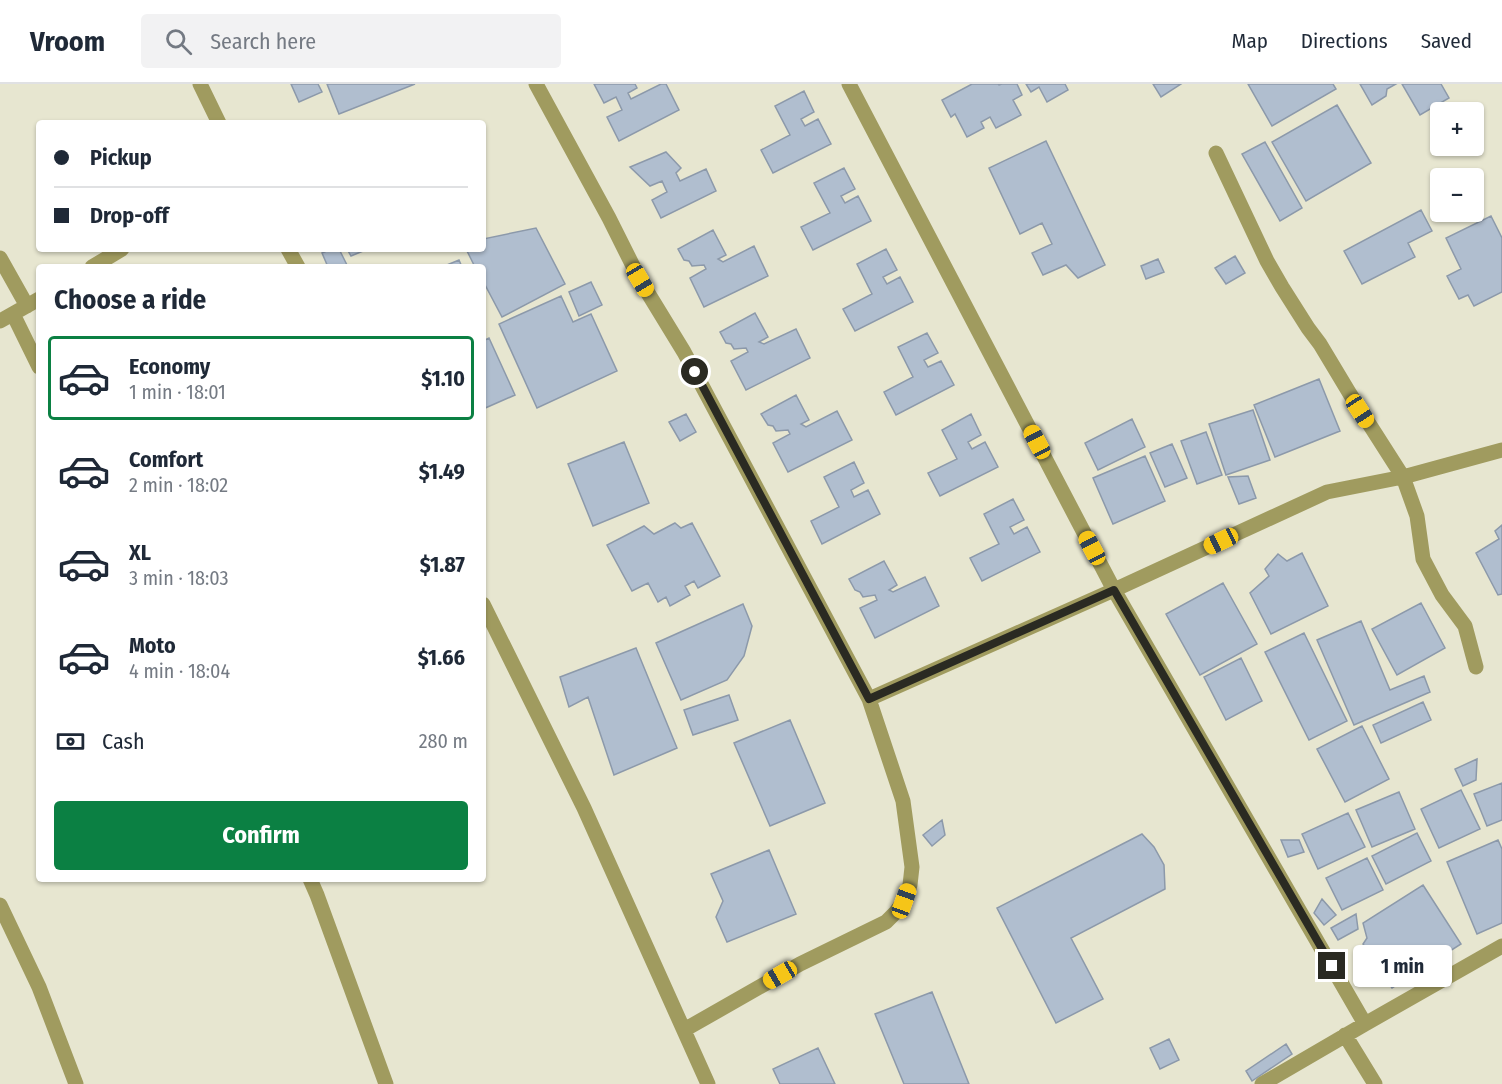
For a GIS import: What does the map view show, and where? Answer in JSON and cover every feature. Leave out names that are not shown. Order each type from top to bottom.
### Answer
[{"type":"street","points":[[200,84],[218,120]]},
{"type":"street","points":[[536,84],[640,280],[690,363],[869,699],[903,801],[912,867],[910,885],[904,901],[896,912],[886,922],[800,964],[684,1030]]},
{"type":"street","points":[[849,84],[1114,590],[1365,1024]]},
{"type":"street","points":[[1216,153],[1282,287],[1403,477],[1417,516],[1423,559],[1442,595],[1465,626],[1476,667]]},
{"type":"street","points":[[97,264],[117,252]]},
{"type":"street","points":[[0,258],[33,303],[6,318],[36,363]]},
{"type":"street","points":[[869,699],[1327,492],[1403,477],[1502,450]]},
{"type":"street","points":[[486,610],[584,808],[708,1084]]},
{"type":"street","points":[[311,882],[386,1084]]},
{"type":"street","points":[[0,904],[39,987],[76,1084]]},
{"type":"street","points":[[1262,1084],[1502,946]]},
{"type":"street","points":[[1345,1035],[1375,1084]]},
{"type":"building","points":[[291,84],[318,84],[322,92],[299,102]]},
{"type":"building","points":[[327,84],[415,84],[339,114]]},
{"type":"building","points":[[594,84],[635,84],[637,88],[628,93],[631,99],[661,84],[666,84],[679,110],[619,141],[607,117],[622,110],[616,97],[604,103]]},
{"type":"building","points":[[972,84],[1017,84],[1022,95],[1013,100],[1021,115],[996,128],[990,117],[981,122],[984,128],[967,137],[955,114],[951,117],[942,100]]},
{"type":"building","points":[[1026,84],[1065,84],[1068,90],[1047,102],[1039,87],[1031,92]]},
{"type":"building","points":[[1153,84],[1181,84],[1161,97]]},
{"type":"building","points":[[1248,84],[1333,84],[1336,89],[1272,126]]},
{"type":"building","points":[[1360,84],[1396,84],[1387,89],[1386,96],[1372,105]]},
{"type":"building","points":[[1402,84],[1441,84],[1449,98],[1442,102],[1430,102],[1430,109],[1420,115]]},
{"type":"building","points":[[804,91],[814,112],[801,119],[805,126],[818,119],[831,144],[773,173],[761,150],[790,135],[775,106]]},
{"type":"building","points":[[1337,105],[1371,163],[1306,201],[1272,142]]},
{"type":"building","points":[[1046,141],[1105,265],[1078,278],[1066,265],[1043,275],[1032,253],[1052,244],[1042,223],[1020,234],[989,168]]},
{"type":"building","points":[[1265,142],[1302,208],[1280,221],[1242,154]]},
{"type":"building","points":[[666,152],[681,168],[676,173],[680,181],[706,169],[716,191],[661,218],[652,200],[667,192],[662,181],[650,186],[630,167]]},
{"type":"building","points":[[844,168],[855,189],[841,196],[845,203],[858,196],[871,221],[813,250],[801,227],[830,213],[814,183]]},
{"type":"building","points":[[1421,210],[1432,231],[1408,243],[1415,257],[1362,284],[1344,251]]},
{"type":"building","points":[[1491,216],[1502,238],[1502,292],[1474,306],[1468,295],[1459,299],[1447,276],[1461,269],[1446,238],[1479,222],[1484,222],[1484,219]]},
{"type":"building","points":[[536,228],[565,284],[502,317],[486,287],[486,264],[474,264],[468,252],[486,252],[486,238]]},
{"type":"building","points":[[713,230],[726,255],[718,259],[723,262],[754,246],[768,276],[704,307],[690,278],[706,269],[704,265],[692,266],[689,261],[684,260],[678,249]]},
{"type":"building","points":[[886,249],[897,270],[883,277],[887,284],[900,277],[913,302],[855,331],[843,309],[872,294],[857,264]]},
{"type":"building","points":[[340,252],[346,264],[327,264],[322,253]]},
{"type":"building","points":[[349,252],[361,252],[351,256]]},
{"type":"building","points":[[1235,256],[1245,273],[1226,284],[1215,268]]},
{"type":"building","points":[[1158,259],[1164,272],[1146,279],[1141,266]]},
{"type":"building","points":[[459,260],[461,264],[449,264]]},
{"type":"building","points":[[591,282],[602,305],[579,316],[569,292]]},
{"type":"building","points":[[561,296],[573,322],[591,314],[617,371],[537,408],[499,324]]},
{"type":"building","points":[[755,313],[768,337],[759,342],[764,344],[796,329],[810,358],[746,390],[731,361],[748,352],[746,348],[734,349],[731,344],[726,343],[720,332]]},
{"type":"building","points":[[927,333],[938,353],[924,360],[928,367],[941,361],[954,385],[896,415],[884,392],[913,377],[898,347]]},
{"type":"building","points":[[489,338],[515,395],[486,408],[486,340]]},
{"type":"building","points":[[1319,379],[1340,431],[1275,457],[1254,405]]},
{"type":"building","points":[[796,395],[809,420],[801,424],[806,427],[837,411],[852,440],[788,472],[773,443],[790,434],[788,430],[776,431],[773,426],[768,425],[761,414]]},
{"type":"building","points":[[1253,410],[1270,460],[1226,475],[1209,424]]},
{"type":"building","points":[[686,414],[696,432],[680,441],[669,422]]},
{"type":"building","points":[[971,414],[981,435],[968,442],[972,449],[985,442],[998,467],[940,496],[928,473],[957,459],[942,430]]},
{"type":"building","points":[[1132,419],[1145,447],[1098,470],[1085,443]]},
{"type":"building","points":[[1206,432],[1222,475],[1197,484],[1181,441]]},
{"type":"building","points":[[624,442],[649,503],[593,526],[568,464]]},
{"type":"building","points":[[1172,444],[1187,478],[1165,487],[1150,453]]},
{"type":"building","points":[[1145,456],[1165,501],[1113,524],[1093,478]]},
{"type":"building","points":[[854,462],[864,483],[851,490],[854,497],[868,490],[880,514],[822,544],[811,521],[839,507],[824,477]]},
{"type":"building","points":[[1248,476],[1256,498],[1239,504],[1228,477]]},
{"type":"building","points":[[1013,499],[1024,520],[1010,527],[1014,534],[1027,527],[1040,552],[982,581],[970,558],[999,544],[984,514]]},
{"type":"building","points":[[675,523],[681,528],[692,523],[720,576],[698,588],[694,581],[685,586],[690,595],[670,606],[666,597],[658,602],[648,583],[632,591],[607,545],[644,526],[654,534]]},
{"type":"building","points":[[1502,525],[1502,594],[1498,595],[1476,553],[1499,539],[1495,531]]},
{"type":"building","points":[[1302,553],[1328,606],[1271,634],[1250,593],[1269,576],[1265,569],[1278,554],[1287,561]]},
{"type":"building","points":[[884,561],[897,585],[889,590],[893,592],[925,577],[939,606],[875,638],[860,608],[877,600],[875,595],[863,597],[855,590],[849,579]]},
{"type":"building","points":[[1223,583],[1257,644],[1200,675],[1166,614]]},
{"type":"building","points":[[1421,603],[1445,648],[1397,675],[1372,629]]},
{"type":"building","points":[[743,604],[752,626],[744,656],[727,680],[681,700],[656,643]]},
{"type":"building","points":[[1361,621],[1390,690],[1424,676],[1430,692],[1354,725],[1317,640]]},
{"type":"building","points":[[1304,633],[1347,721],[1309,740],[1265,652]]},
{"type":"building","points":[[636,648],[677,748],[614,775],[588,697],[569,707],[560,677]]},
{"type":"building","points":[[1241,658],[1262,701],[1226,720],[1204,677]]},
{"type":"building","points":[[729,695],[738,720],[693,735],[684,710]]},
{"type":"building","points":[[1423,702],[1431,720],[1381,743],[1373,725]]},
{"type":"building","points":[[790,720],[825,803],[770,826],[734,743]]},
{"type":"building","points":[[1362,726],[1389,779],[1345,802],[1317,749]]},
{"type":"building","points":[[1477,759],[1476,780],[1463,786],[1455,769]]},
{"type":"building","points":[[1502,783],[1502,820],[1487,826],[1474,794]]},
{"type":"building","points":[[1461,790],[1480,829],[1439,848],[1421,809]]},
{"type":"building","points":[[1399,792],[1415,829],[1372,847],[1356,810]]},
{"type":"building","points":[[1348,813],[1365,847],[1318,869],[1302,834]]},
{"type":"building","points":[[942,820],[945,835],[932,846],[923,835]]},
{"type":"building","points":[[1417,833],[1431,861],[1386,884],[1372,856]]},
{"type":"building","points":[[1142,834],[1154,847],[1164,865],[1165,889],[1071,938],[1103,999],[1056,1023],[997,908]]},
{"type":"building","points":[[1281,840],[1299,840],[1304,852],[1288,857]]},
{"type":"building","points":[[1498,840],[1502,849],[1502,923],[1477,934],[1447,862]]},
{"type":"building","points":[[769,850],[796,914],[727,942],[716,917],[723,901],[711,874]]},
{"type":"building","points":[[1367,858],[1383,890],[1342,910],[1326,878]]},
{"type":"building","points":[[1423,885],[1461,944],[1392,988],[1363,944],[1367,938],[1363,923]]},
{"type":"building","points":[[1322,899],[1336,915],[1324,925],[1314,913]]},
{"type":"building","points":[[1356,914],[1358,929],[1338,940],[1331,928]]},
{"type":"building","points":[[932,992],[969,1084],[904,1084],[875,1014]]},
{"type":"building","points":[[1169,1039],[1179,1060],[1160,1069],[1150,1048]]},
{"type":"building","points":[[1286,1044],[1292,1054],[1252,1081],[1246,1071]]},
{"type":"building","points":[[818,1048],[835,1084],[780,1084],[773,1069]]},
{"type":"route","points":[[695,372],[869,699],[1114,590],[1332,966]]}]
